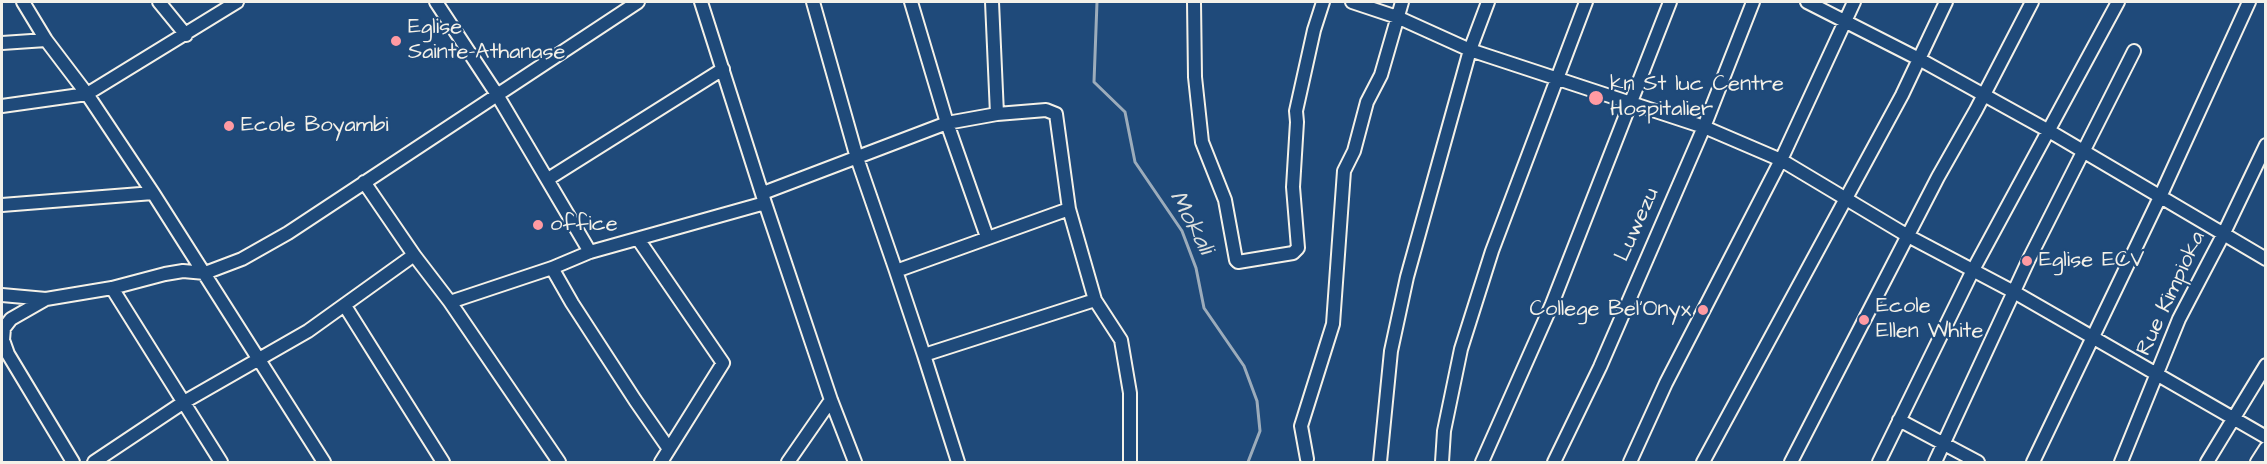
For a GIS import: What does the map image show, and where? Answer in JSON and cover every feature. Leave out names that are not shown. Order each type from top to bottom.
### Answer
[{"type":"street","points":[[23,2],[46,40],[87,93],[153,193],[324,462]]},
{"type":"street","points":[[159,2],[186,35]]},
{"type":"street","points":[[2,106],[87,93],[237,2]]},
{"type":"street","points":[[436,2],[496,93],[590,252]]},
{"type":"street","points":[[2,295],[46,299],[112,288],[165,273],[183,271],[205,273],[242,259],[288,233],[496,93],[638,2]]},
{"type":"street","points":[[702,2],[831,400],[855,462]]},
{"type":"street","points":[[813,2],[857,158],[958,462]]},
{"type":"street","points":[[911,2],[947,123],[987,237]]},
{"type":"street","points":[[992,2],[997,114]]},
{"type":"street","points":[[1194,2],[1195,77],[1202,142],[1225,200],[1236,260],[1239,262],[1293,253],[1298,248],[1293,187],[1298,122],[1296,111],[1311,40],[1323,2]]},
{"type":"street","points":[[1352,2],[1397,17],[1470,50],[1704,127],[1781,160],[1908,236],[2014,292],[2265,437]]},
{"type":"street","points":[[1307,459],[1301,426],[1333,324],[1344,171],[1354,152],[1367,102],[1381,78],[1402,2]]},
{"type":"street","points":[[1380,462],[1391,351],[1407,277],[1470,50],[1488,2]]},
{"type":"street","points":[[1442,462],[1444,431],[1461,349],[1492,251],[1586,2]]},
{"type":"street","points":[[1482,462],[1552,304],[1670,2]]},
{"type":"street","name":"Luwezu","points":[[1554,462],[1600,367],[1704,127],[1753,2]]},
{"type":"street","points":[[1807,2],[1919,59],[2049,131],[2265,259]]},
{"type":"street","points":[[1630,462],[1666,383],[1781,160],[1854,2]]},
{"type":"street","points":[[1703,462],[1902,96],[1946,2]]},
{"type":"street","points":[[1791,462],[2032,2]]},
{"type":"street","points":[[1879,462],[1973,270],[2118,2]]},
{"type":"street","points":[[2033,462],[2160,197],[2249,2]]},
{"type":"street","points":[[2,43],[46,40]]},
{"type":"street","points":[[1935,462],[2029,259],[2134,51]]},
{"type":"street","points":[[548,179],[723,69]]},
{"type":"street","points":[[450,302],[552,268],[590,252],[638,239],[764,198],[947,123],[997,114],[1046,110],[1056,114],[1070,209],[1095,300],[1121,340],[1130,393],[1130,462]]},
{"type":"street","name":"Rue Kimpioka","points":[[2121,462],[2179,319],[2223,235],[2265,145]]},
{"type":"street","points":[[364,182],[414,255],[450,302],[559,462]]},
{"type":"street","points":[[2,205],[153,193]]},
{"type":"street","points":[[896,271],[1070,209]]},
{"type":"street","points":[[638,239],[723,363],[661,462]]},
{"type":"street","points":[[94,462],[184,402],[260,360],[345,306],[414,255]]},
{"type":"street","points":[[552,268],[629,392],[669,449]]},
{"type":"street","points":[[112,288],[221,462]]},
{"type":"street","points":[[46,299],[11,319],[4,328],[3,340],[8,354],[73,462]]},
{"type":"street","points":[[924,355],[1095,300]]},
{"type":"street","points":[[345,306],[443,462]]},
{"type":"street","points":[[2207,462],[2265,365]]},
{"type":"street","points":[[788,462],[831,400]]},
{"type":"street","points":[[1899,420],[1978,462]]},
{"type":"street","points":[[2256,462],[2265,448]]},
{"type":"waterway","name":"Mokali","points":[[1097,2],[1094,82],[1125,112],[1135,162],[1182,231],[1196,268],[1204,308],[1244,366],[1257,401],[1260,431],[1248,462]]},
{"type":"place","name":"Eglise Sainte-Athanase","points":[[396,41]]},
{"type":"place","name":"kn St luc Centre Hospitalier","points":[[1596,98]]},
{"type":"place","name":"Ecole Boyambi","points":[[229,126]]},
{"type":"place","name":"office","points":[[538,225]]},
{"type":"place","name":"Eglise ECV","points":[[2027,261]]},
{"type":"place","name":"College Bel'Onyx","points":[[1703,310]]},
{"type":"place","name":"Ecole Ellen White","points":[[1864,320]]}]
